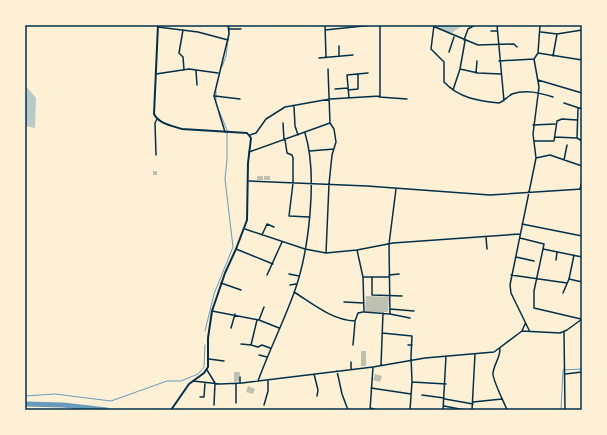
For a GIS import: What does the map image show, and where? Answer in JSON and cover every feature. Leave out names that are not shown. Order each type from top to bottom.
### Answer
[{"type":"main road","points":[[158,26],[154,114],[157,119],[182,129],[247,133],[250,135],[248,215],[245,229],[221,283],[212,311],[208,338],[209,359],[207,370],[193,380],[184,389],[171,410]]},
{"type":"street","points":[[228,25],[231,29]]},
{"type":"street","points":[[325,25],[326,57]]},
{"type":"street","points":[[325,30],[373,25]]},
{"type":"street","points":[[379,97],[382,92],[380,25]]},
{"type":"street","points":[[453,90],[460,69],[468,29],[475,25]]},
{"type":"street","points":[[497,25],[497,45],[504,101]]},
{"type":"street","points":[[529,330],[510,289],[511,275],[536,158],[533,125],[538,92],[538,80],[534,59],[538,53],[540,25]]},
{"type":"street","points":[[158,26],[228,40]]},
{"type":"street","points":[[517,48],[514,44],[478,45],[454,36],[434,26],[432,49],[444,62],[443,79],[453,90],[463,96],[475,100],[499,103],[516,93],[538,92],[553,97]]},
{"type":"street","points":[[231,29],[241,29]]},
{"type":"street","points":[[227,132],[216,96],[218,73],[231,29]]},
{"type":"street","points":[[183,30],[179,53],[183,57],[184,70]]},
{"type":"street","points":[[540,32],[557,34],[582,30]]},
{"type":"street","points":[[491,31],[497,31]]},
{"type":"street","points":[[553,56],[557,34]]},
{"type":"street","points":[[449,52],[454,36]]},
{"type":"street","points":[[339,46],[339,56]]},
{"type":"street","points":[[538,53],[582,60]]},
{"type":"street","points":[[319,58],[353,55]]},
{"type":"street","points":[[499,61],[534,59]]},
{"type":"street","points":[[476,73],[477,61]]},
{"type":"street","points":[[156,74],[190,69],[218,73]]},
{"type":"street","points":[[326,253],[329,184],[336,140],[334,129],[330,123],[328,69]]},
{"type":"street","points":[[460,69],[476,73],[501,74]]},
{"type":"street","points":[[196,71],[197,86]]},
{"type":"street","points":[[349,98],[347,75],[368,73]]},
{"type":"street","points":[[335,88],[358,89],[358,74]]},
{"type":"street","points":[[538,80],[582,93]]},
{"type":"street","points":[[216,96],[240,99]]},
{"type":"street","points":[[250,135],[256,133],[263,122],[278,110],[285,107],[330,99],[379,97],[407,99]]},
{"type":"street","points":[[564,103],[582,109]]},
{"type":"street","points":[[294,105],[295,126],[298,135]]},
{"type":"street","points":[[577,138],[578,108]]},
{"type":"street","points":[[156,155],[155,123],[157,119]]},
{"type":"street","points":[[533,125],[555,124],[560,119],[578,120]]},
{"type":"street","points":[[283,123],[284,140],[287,153],[293,156],[293,183],[289,216],[309,217]]},
{"type":"street","points":[[249,152],[330,123]]},
{"type":"street","points":[[534,141],[554,141],[555,124]]},
{"type":"street","points":[[258,381],[266,357],[294,292],[299,276],[309,217],[310,151],[305,133]]},
{"type":"street","points":[[555,137],[577,138],[582,141]]},
{"type":"street","points":[[564,160],[567,145]]},
{"type":"street","points":[[310,151],[334,149]]},
{"type":"street","points":[[536,158],[550,155],[582,166]]},
{"type":"street","points":[[248,181],[329,184],[490,195],[528,194],[581,189],[582,181]]},
{"type":"street","points":[[390,314],[389,244],[396,189]]},
{"type":"street","points":[[262,235],[266,224],[274,227]]},
{"type":"street","points":[[522,224],[582,236]]},
{"type":"street","points":[[245,229],[304,249],[326,253],[357,250],[389,244],[520,234]]},
{"type":"street","points":[[486,237],[486,249]]},
{"type":"street","points":[[519,238],[544,244],[534,290],[534,308],[582,319]]},
{"type":"street","points":[[268,275],[282,242]]},
{"type":"street","points":[[236,249],[273,264]]},
{"type":"street","points":[[543,249],[582,257]]},
{"type":"street","points":[[357,250],[363,278],[364,312]]},
{"type":"street","points":[[556,260],[557,252]]},
{"type":"street","points":[[563,293],[569,279],[574,255]]},
{"type":"street","points":[[516,257],[534,261]]},
{"type":"street","points":[[289,274],[299,276]]},
{"type":"street","points":[[363,278],[399,274]]},
{"type":"street","points":[[511,275],[567,282]]},
{"type":"street","points":[[372,277],[372,295],[402,296]]},
{"type":"street","points":[[569,279],[582,282]]},
{"type":"street","points":[[221,283],[241,290]]},
{"type":"street","points":[[290,285],[296,284]]},
{"type":"street","points":[[294,292],[328,314],[355,321]]},
{"type":"street","points":[[344,302],[364,304]]},
{"type":"street","points":[[251,345],[258,320],[264,307]]},
{"type":"street","points":[[390,309],[414,311]]},
{"type":"street","points":[[212,311],[235,314],[258,320],[279,328]]},
{"type":"street","points":[[353,345],[355,321],[358,313],[384,313],[410,318]]},
{"type":"street","points":[[381,366],[384,313]]},
{"type":"street","points":[[231,328],[235,314]]},
{"type":"street","points":[[522,331],[529,330],[553,334],[564,332],[582,319]]},
{"type":"street","points":[[193,380],[205,383],[240,383],[381,366],[411,360],[494,352],[522,331],[525,324]]},
{"type":"street","points":[[563,410],[565,372],[564,332]]},
{"type":"street","points":[[382,333],[411,335],[412,382],[410,410]]},
{"type":"street","points":[[241,344],[258,347],[262,345],[270,348]]},
{"type":"street","points":[[500,348],[499,357],[494,368],[492,379],[507,410]]},
{"type":"street","points":[[472,410],[475,354]]},
{"type":"street","points":[[259,355],[266,357]]},
{"type":"street","points":[[443,410],[446,384],[446,356]]},
{"type":"street","points":[[209,359],[224,360]]},
{"type":"street","points":[[351,362],[351,369]]},
{"type":"street","points":[[373,367],[370,409],[378,410]]},
{"type":"street","points":[[207,370],[215,383],[214,405]]},
{"type":"street","points":[[337,371],[342,394],[348,410]]},
{"type":"street","points":[[565,372],[582,372]]},
{"type":"street","points":[[313,374],[318,390],[316,396]]},
{"type":"street","points":[[240,377],[240,383]]},
{"type":"street","points":[[264,405],[268,391],[268,380]]},
{"type":"street","points":[[412,382],[446,384]]},
{"type":"street","points":[[200,397],[204,397],[205,383]]},
{"type":"street","points":[[236,383],[236,403]]},
{"type":"street","points":[[371,388],[411,394]]},
{"type":"street","points":[[422,395],[473,403],[503,399]]},
{"type":"street","points":[[444,406],[465,410]]},
{"type":"shaded area","points":[[435,25],[462,26],[450,34],[436,27]]},
{"type":"shaded area","points":[[25,85],[36,98],[35,128],[25,126]]},
{"type":"building","points":[[153,171],[157,171],[157,175],[153,175]]},
{"type":"building","points":[[257,176],[263,176],[263,180],[257,180]]},
{"type":"building","points":[[264,176],[270,176],[270,180],[264,180]]},
{"type":"building","points":[[366,296],[389,297],[388,312],[365,312]]},
{"type":"building","points":[[361,351],[366,351],[366,366],[361,366]]},
{"type":"building","points":[[234,372],[240,372],[239,381],[234,382]]},
{"type":"building","points":[[375,374],[382,376],[380,382],[373,380]]},
{"type":"building","points":[[248,386],[255,389],[253,394],[246,392]]},
{"type":"waterway","points":[[222,67],[226,56],[230,25]]},
{"type":"waterway","points":[[216,91],[216,100]]},
{"type":"waterway","points":[[205,331],[214,294],[233,247],[225,179],[227,130],[219,111]]},
{"type":"waterway","points":[[25,396],[55,394],[111,401],[167,381],[181,381],[198,374],[204,367],[205,345]]},
{"type":"waterway","points":[[561,410],[563,370],[582,369]]},
{"type":"waterway","points":[[25,404],[63,405],[107,410]]}]
